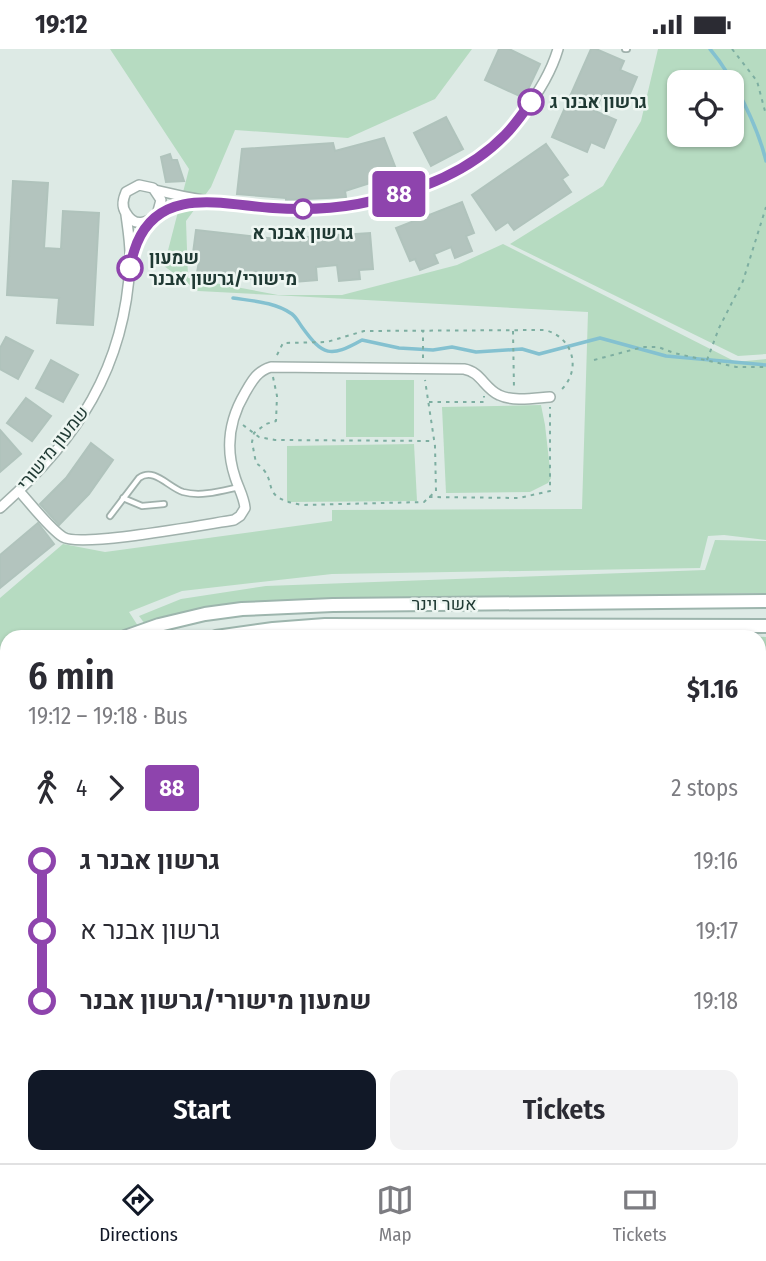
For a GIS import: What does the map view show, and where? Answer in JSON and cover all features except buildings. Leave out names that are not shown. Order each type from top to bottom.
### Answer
[{"type":"main road","name":"אשר וינר","points":[[145,630],[205,614],[242,609],[333,605],[766,601]]},
{"type":"main road","name":"אשר וינר","points":[[266,630],[325,625],[766,626]]},
{"type":"street","points":[[209,202],[182,204],[148,222],[136,222],[126,215],[123,204],[128,190],[142,184],[155,190],[209,202],[275,208],[341,207],[391,196],[435,181],[478,159],[506,135],[545,80],[558,49]]},
{"type":"street","points":[[155,190],[161,204],[157,215]]},
{"type":"street","name":"שמעון מישורי","points":[[0,508],[64,441],[105,376],[120,334],[130,262],[126,215]]},
{"type":"street","name":"שמעון מישורי","points":[[130,262],[148,222]]},
{"type":"street","points":[[19,491],[64,538],[75,541],[234,520],[245,508],[230,460],[228,442],[233,418],[255,377],[271,367],[464,369],[472,370],[499,395],[514,398],[550,397]]},
{"type":"lane","points":[[110,516],[145,474],[153,474],[171,487],[185,492],[204,494],[239,487]]},
{"type":"lane","points":[[124,498],[136,505],[164,503]]},
{"type":"path","points":[[732,49],[757,81],[766,115]]},
{"type":"path","points":[[707,361],[719,328],[743,281],[766,207]]},
{"type":"path","points":[[513,330],[514,398]]},
{"type":"path","points":[[423,331],[423,369],[434,441],[436,491],[424,502],[302,505],[283,502],[274,495],[264,468],[256,463],[252,442],[254,433],[265,424],[276,421],[277,396],[271,367],[283,343],[327,342],[363,331],[545,330],[558,333],[567,341],[570,350],[570,372],[563,389]]},
{"type":"path","points":[[594,361],[643,347],[658,347],[736,367],[766,367]]},
{"type":"path","points":[[428,402],[484,402],[483,380]]},
{"type":"path","points":[[429,497],[519,498],[550,492],[550,397]]},
{"type":"path","points":[[233,418],[259,437],[275,440],[434,441]]},
{"type":"green space","points":[[110,49],[472,49],[435,99],[348,138],[235,130],[211,187],[186,221],[188,278],[278,295],[342,295],[457,265],[503,244],[736,362],[766,359],[766,540],[708,536],[700,568],[332,574],[182,591],[129,612],[138,626],[125,630],[0,630],[0,598],[63,544],[105,552],[332,521],[332,510],[582,509],[588,312],[198,291],[164,266],[189,169]]},
{"type":"green space","points":[[658,49],[766,49],[766,354],[738,356],[510,244],[603,186],[641,121]]},
{"type":"green space","points":[[346,380],[414,380],[414,437],[346,437]]},
{"type":"green space","points":[[541,405],[551,478],[548,483],[530,492],[446,493],[442,407]]},
{"type":"green space","points":[[414,444],[417,501],[287,502],[287,446]]},
{"type":"green space","points":[[715,540],[766,541],[766,593],[323,602],[145,624],[139,616],[181,599],[266,586],[705,570]]},
{"type":"waterway","points":[[710,49],[744,102],[766,161]]},
{"type":"waterway","points":[[233,298],[285,310],[295,317],[316,344],[328,351],[342,350],[362,340],[399,348],[433,350],[452,347],[476,352],[522,349],[539,354],[600,338],[666,356],[766,365]]},
{"type":"bus line","name":"88","points":[[130,268],[135,248],[148,222],[172,207],[192,202],[209,202],[309,209],[341,207],[391,196],[425,185],[478,159],[506,135],[531,102]]},
{"type":"place","name":"גרשון אבנר ג","points":[[531,102]]},
{"type":"place","name":"גרשון אבנר א","points":[[303,209]]},
{"type":"place","name":"שמעון מישורי/גרשון אבנר","points":[[130,268]]}]
